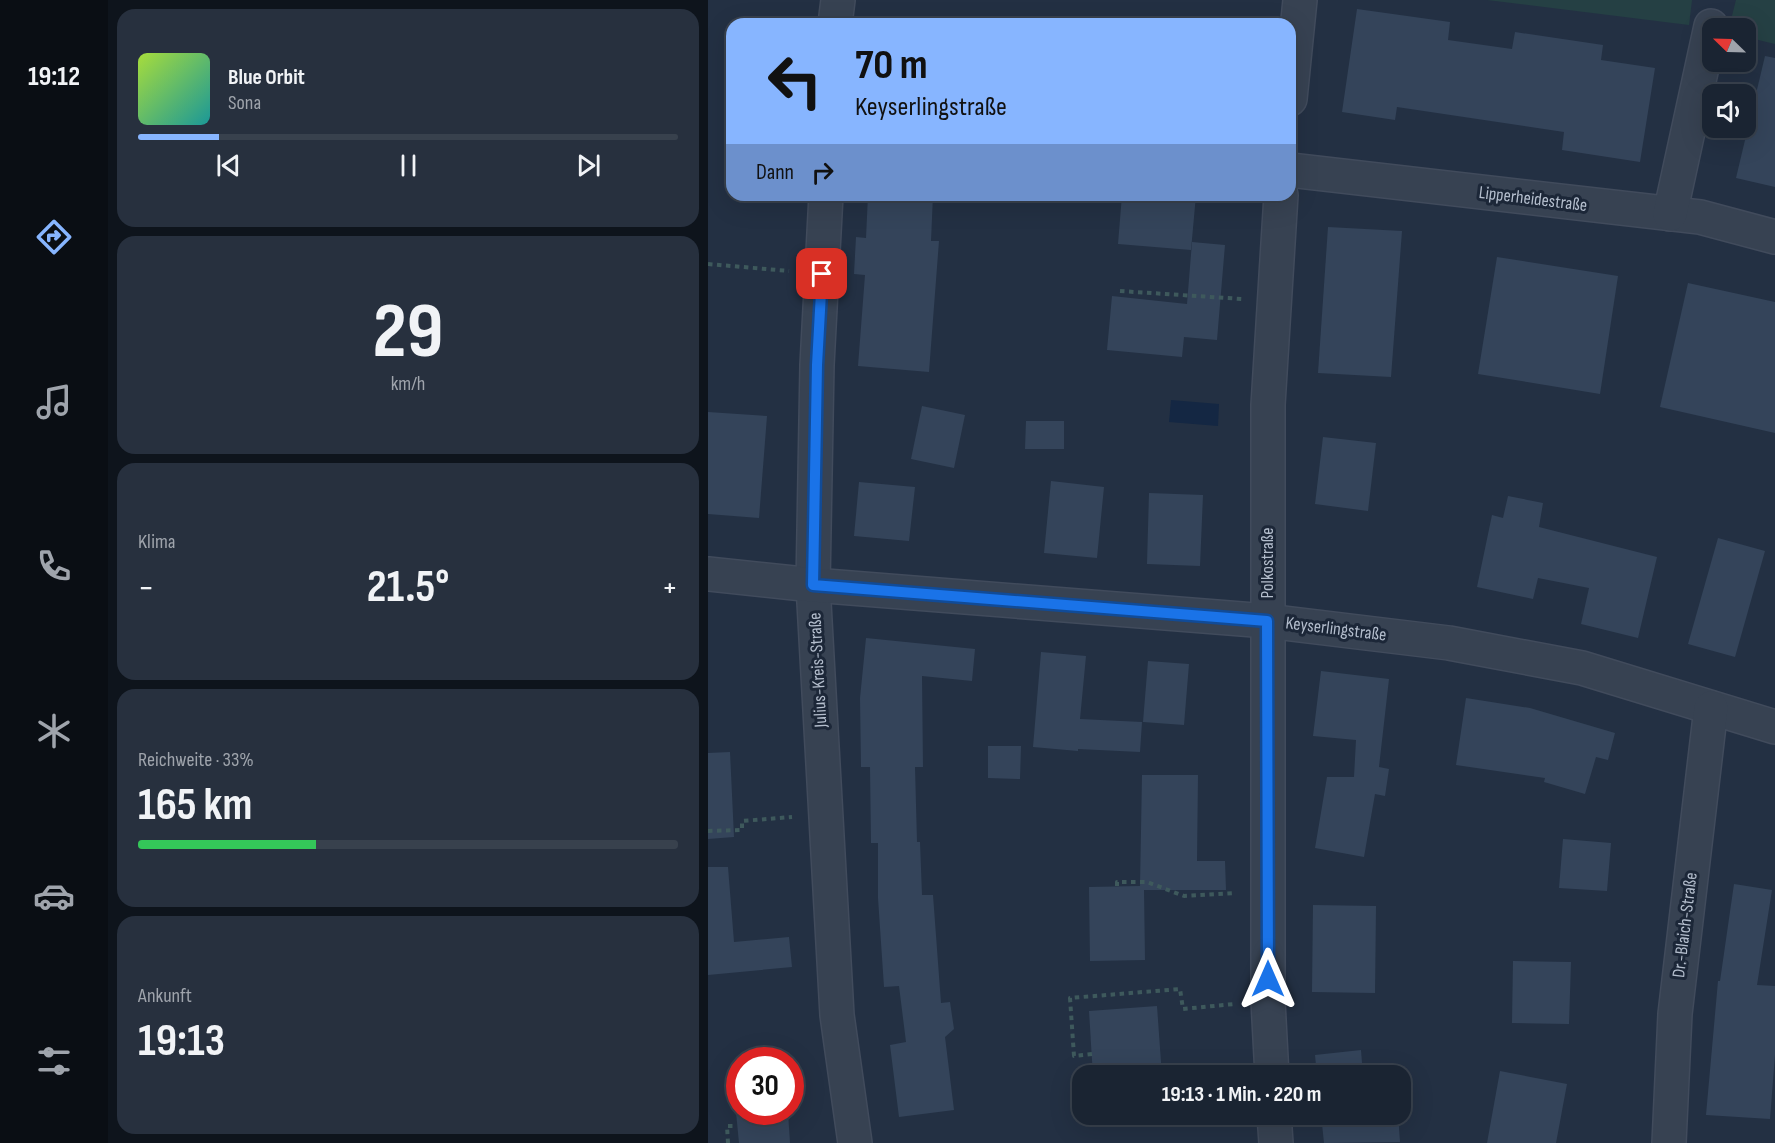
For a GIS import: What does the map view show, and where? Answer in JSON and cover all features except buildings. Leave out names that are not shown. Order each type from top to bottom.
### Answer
[{"type":"street","points":[[836,18],[838,0]]},
{"type":"street","points":[[1296,40],[1300,0]]},
{"type":"street","points":[[1670,214],[1702,67]]},
{"type":"street","name":"Lipperheidestraße","points":[[1296,171],[1700,218],[1775,237]]},
{"type":"street","name":"Julius-Kreis-Straße","points":[[826,201],[817,365],[813,585],[837,1015],[855,1143]]},
{"type":"street","name":"Polkostraße","points":[[1271,1065],[1268,1001],[1268,405],[1281,201]]},
{"type":"street","name":"Keyserlingstraße","points":[[708,574],[813,585],[1267,621],[1449,643],[1582,668],[1775,727]]},
{"type":"street","name":"Dr.-Blaich-Straße","points":[[1669,1143],[1675,1014],[1711,708]]},
{"type":"street","points":[[1275,1125],[1276,1143]]},
{"type":"path","points":[[708,264],[822,274]]},
{"type":"path","points":[[1120,291],[1243,299]]},
{"type":"path","points":[[708,831],[742,830],[742,820],[826,815]]},
{"type":"path","points":[[1117,886],[1117,882],[1147,882],[1184,896],[1268,891]]},
{"type":"path","points":[[1092,1054],[1074,1056],[1070,999],[1180,989],[1183,1009],[1268,1001]]},
{"type":"path","points":[[728,1143],[727,1126],[737,1125]]},
{"type":"green space","points":[[1487,0],[1692,0],[1689,25]]},
{"type":"green space","points":[[1736,0],[1775,0],[1775,44],[1756,39],[1756,18],[1732,18]]},
{"type":"water","points":[[1171,400],[1219,404],[1218,426],[1169,422]]},
{"type":"route","points":[[822,274],[817,365],[813,585],[1267,621],[1268,979]]}]
